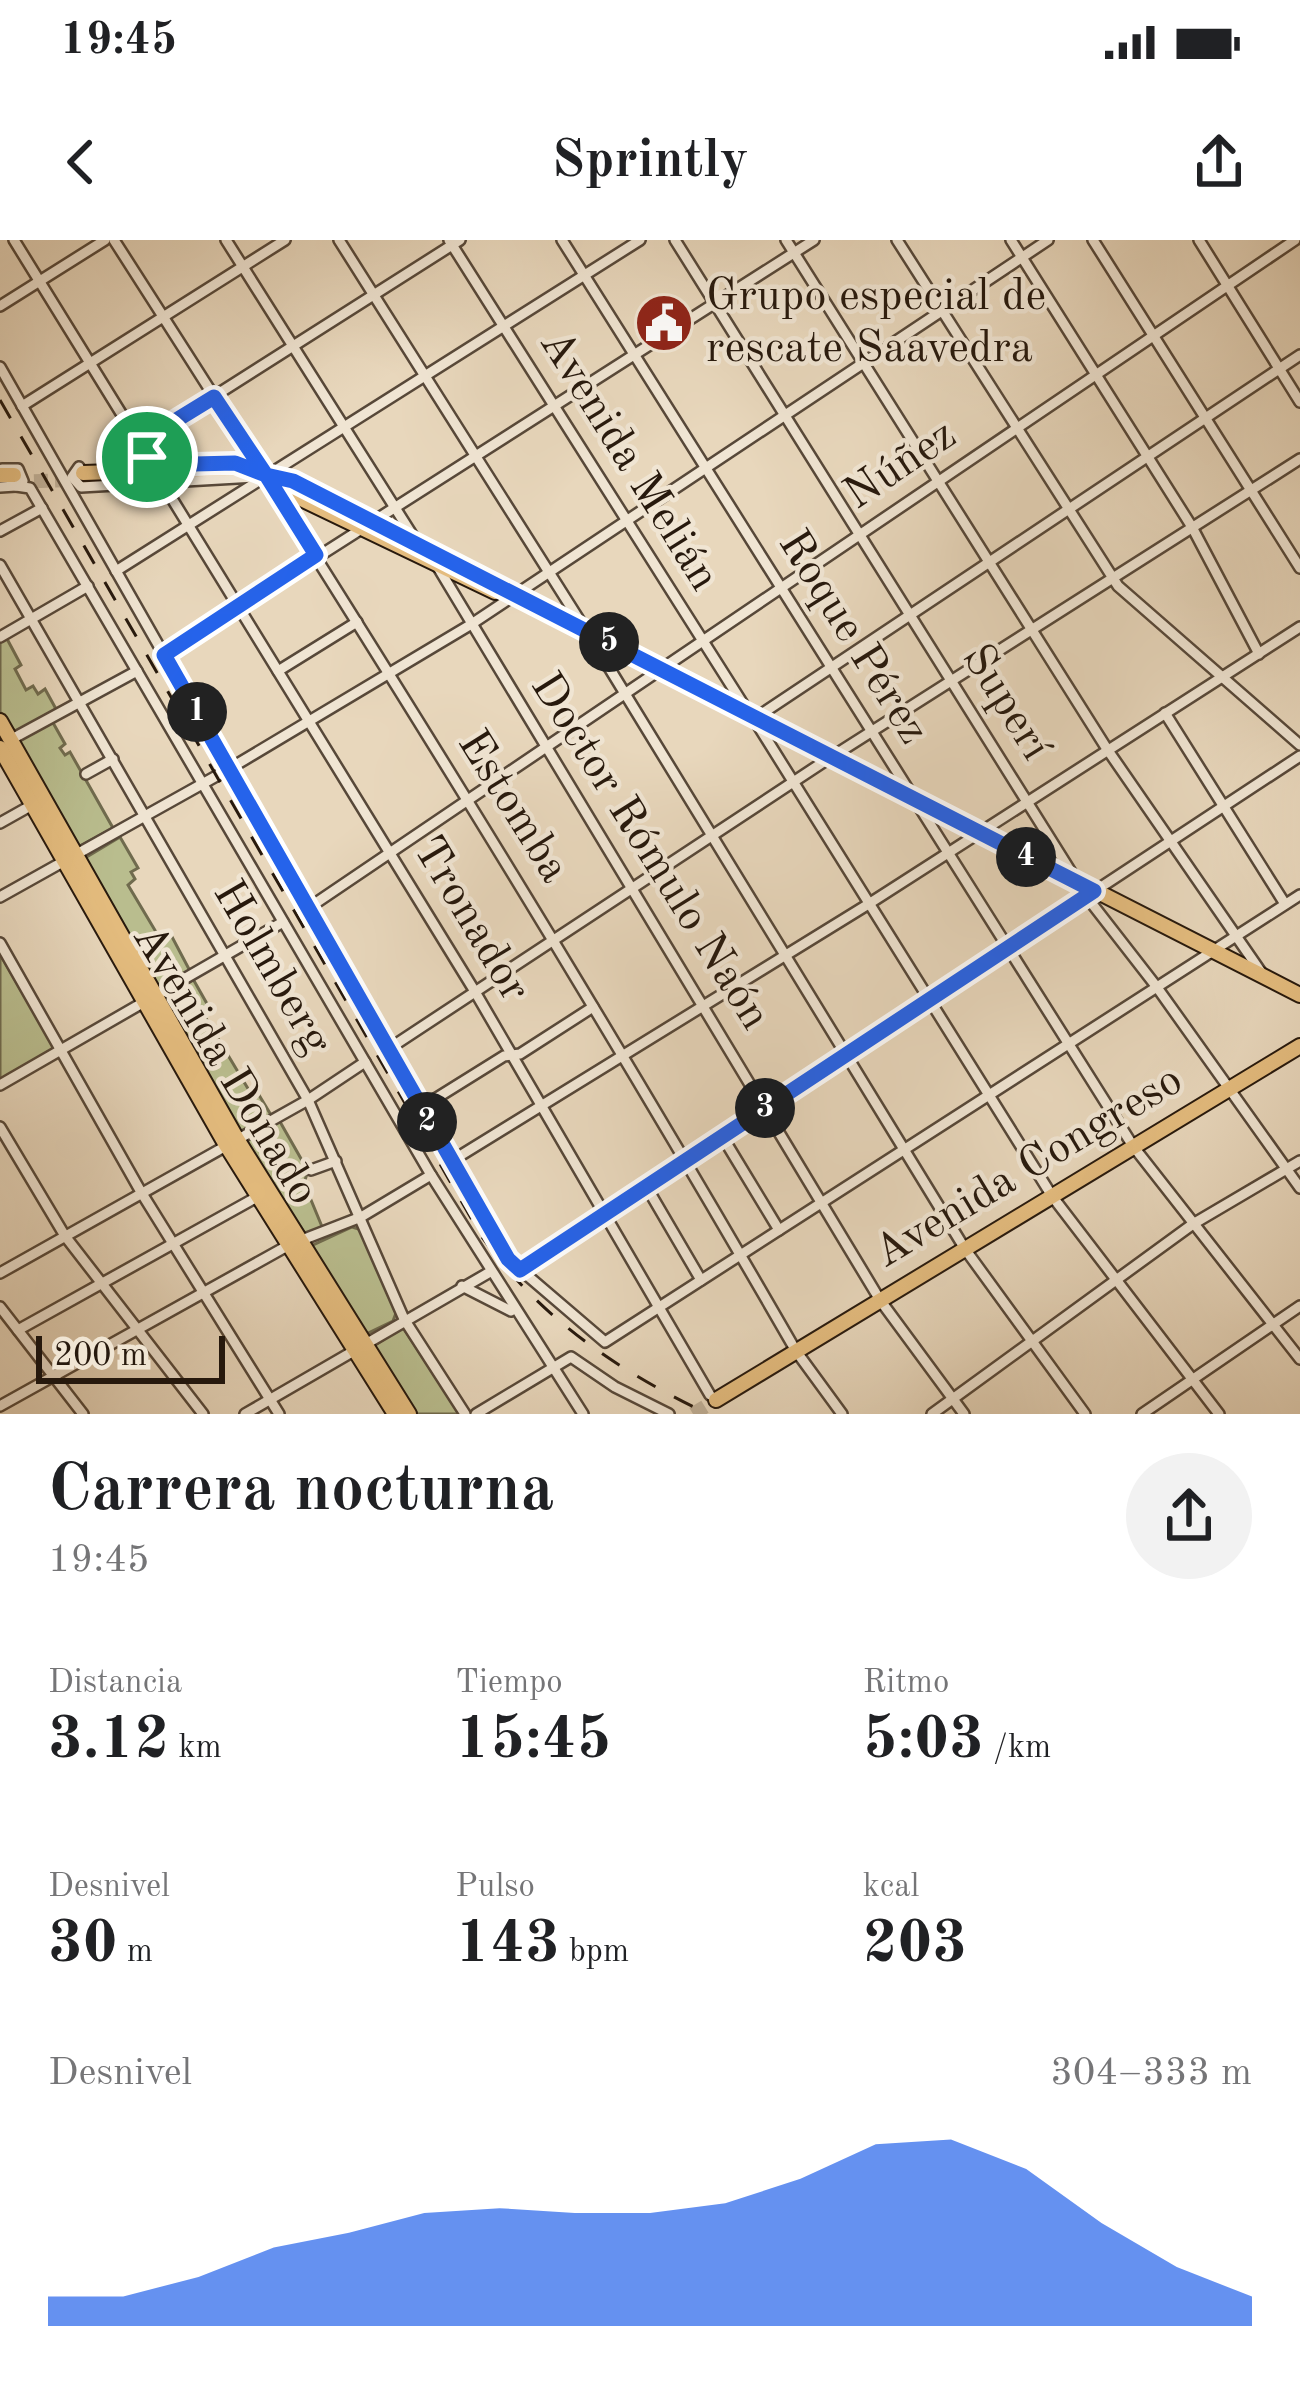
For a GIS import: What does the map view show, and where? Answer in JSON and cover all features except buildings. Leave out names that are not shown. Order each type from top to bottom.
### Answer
[{"type":"main road","points":[[82,477],[266,475],[295,496],[419,545],[1300,1005]]},
{"type":"main road","points":[[364,524],[436,564],[514,597]]},
{"type":"main road","points":[[0,721],[4,745],[32,805],[70,858]]},
{"type":"main road","points":[[4,745],[148,1000],[294,1243]]},
{"type":"main road","points":[[1207,954],[1300,995]]},
{"type":"main road","name":"Avenida Congreso","points":[[713,1398],[1300,1046]]},
{"type":"main road","name":"Avenida Donado","points":[[231,1142],[257,1197],[294,1243],[395,1414]]},
{"type":"main road","points":[[359,1346],[409,1414]]},
{"type":"street","points":[[14,240],[153,465]]},
{"type":"street","points":[[0,306],[105,240]]},
{"type":"street","name":"Estomba","points":[[115,240],[468,798],[796,1351],[842,1414]]},
{"type":"street","points":[[226,240],[419,545]]},
{"type":"street","points":[[22,406],[285,240]]},
{"type":"street","points":[[340,240],[625,691],[964,1249],[1085,1414]]},
{"type":"street","name":"Roque Pérez","points":[[562,240],[1133,1146],[1300,1359]]},
{"type":"street","points":[[116,571],[640,240]]},
{"type":"street","name":"Superí","points":[[675,240],[1027,801],[1300,1187]]},
{"type":"street","points":[[786,240],[1107,748],[1265,978]]},
{"type":"street","points":[[164,655],[814,240]]},
{"type":"street","points":[[897,240],[1113,578],[1300,745]]},
{"type":"street","points":[[1011,240],[1192,526],[1259,654]]},
{"type":"street","points":[[0,897],[229,769],[470,625],[1048,240]]},
{"type":"street","points":[[1093,240],[1300,568]]},
{"type":"street","points":[[1199,240],[1300,402]]},
{"type":"street","name":"Núñez","points":[[307,909],[1294,240]]},
{"type":"street","points":[[139,443],[454,242]]},
{"type":"street","name":"Avenida Melián","points":[[454,242],[1052,1196],[1219,1414]]},
{"type":"street","points":[[755,722],[830,666],[1300,355]]},
{"type":"street","points":[[0,367],[508,1259],[605,1342],[1300,895]]},
{"type":"street","points":[[387,1050],[793,782],[1300,459]]},
{"type":"street","points":[[82,477],[153,465],[235,463],[266,475]]},
{"type":"street","points":[[58,467],[82,477],[163,484],[266,475]]},
{"type":"street","points":[[74,497],[82,477]]},
{"type":"street","points":[[6,479],[30,488],[430,1175],[583,1414]]},
{"type":"street","name":"Tronador","points":[[163,484],[391,851],[713,1398]]},
{"type":"street","points":[[0,531],[42,508]]},
{"type":"street","name":"Doctor Rómulo Naón","points":[[436,564],[880,1300],[964,1414]]},
{"type":"street","name":"Holmberg","points":[[0,565],[308,1100],[404,1319],[464,1414]]},
{"type":"street","points":[[0,637],[88,586]]},
{"type":"street","points":[[278,671],[357,622]]},
{"type":"street","points":[[450,1162],[1300,628]]},
{"type":"street","points":[[4,745],[137,671]]},
{"type":"street","points":[[1165,713],[1286,904]]},
{"type":"street","points":[[520,1270],[1006,949],[1086,890],[1300,756]]},
{"type":"street","points":[[86,774],[113,759]]},
{"type":"street","points":[[0,823],[32,805]]},
{"type":"street","points":[[0,1085],[283,922]]},
{"type":"street","points":[[0,944],[141,1192],[279,1414]]},
{"type":"street","points":[[419,1108],[504,1056],[520,1054],[593,1006]]},
{"type":"street","points":[[0,1274],[308,1100],[365,1062]]},
{"type":"street","points":[[0,1126],[65,1236],[203,1414]]},
{"type":"street","points":[[722,1136],[779,1230]]},
{"type":"street","points":[[311,1170],[336,1161]]},
{"type":"street","points":[[932,1414],[1193,1224],[1300,1162]]},
{"type":"street","points":[[0,1406],[294,1243],[361,1217],[430,1175]]},
{"type":"street","points":[[646,1186],[701,1280]]},
{"type":"street","points":[[18,1330],[257,1197]]},
{"type":"street","points":[[245,1414],[490,1272]]},
{"type":"street","points":[[462,1286],[516,1314]]},
{"type":"street","points":[[1142,1414],[1300,1306]]},
{"type":"street","points":[[0,1307],[83,1414]]},
{"type":"street","points":[[476,1414],[574,1357],[615,1387],[669,1414]]},
{"type":"green space","points":[[6,637],[21,665],[15,669],[26,690],[33,686],[38,694],[45,689],[56,709],[16,733],[0,712],[0,641]]},
{"type":"green space","points":[[52,721],[65,744],[60,748],[65,755],[70,752],[113,828],[80,846],[75,845],[18,741]]},
{"type":"green space","points":[[120,837],[138,868],[131,872],[135,879],[128,885],[159,937],[170,933],[190,971],[161,988],[156,989],[85,858]]},
{"type":"green space","points":[[0,954],[53,1045],[52,1050],[0,1080]]},
{"type":"green space","points":[[193,979],[210,1009],[204,1015],[253,1097],[259,1095],[271,1115],[241,1131],[161,1004],[163,995]]},
{"type":"green space","points":[[279,1120],[308,1171],[304,1183],[323,1229],[306,1235],[244,1143]]},
{"type":"green space","points":[[352,1227],[362,1230],[396,1313],[393,1321],[364,1335],[311,1246]]},
{"type":"green space","points":[[401,1328],[460,1414],[414,1414],[372,1347]]},
{"type":"tunnel","points":[[13,482],[74,480]]},
{"type":"tunnel","points":[[693,1414],[716,1400]]},
{"type":"railway","points":[[0,400],[482,1237],[529,1293],[583,1340],[708,1414]]},
{"type":"place","name":"Grupo especial de rescate Saavedra","points":[[664,323]]},
{"type":"route","points":[[147,457],[139,443],[214,397],[266,475],[293,481],[518,594],[1094,891],[520,1270],[508,1259],[450,1162],[164,655],[316,555],[266,475],[235,463],[153,465],[147,457]]}]
